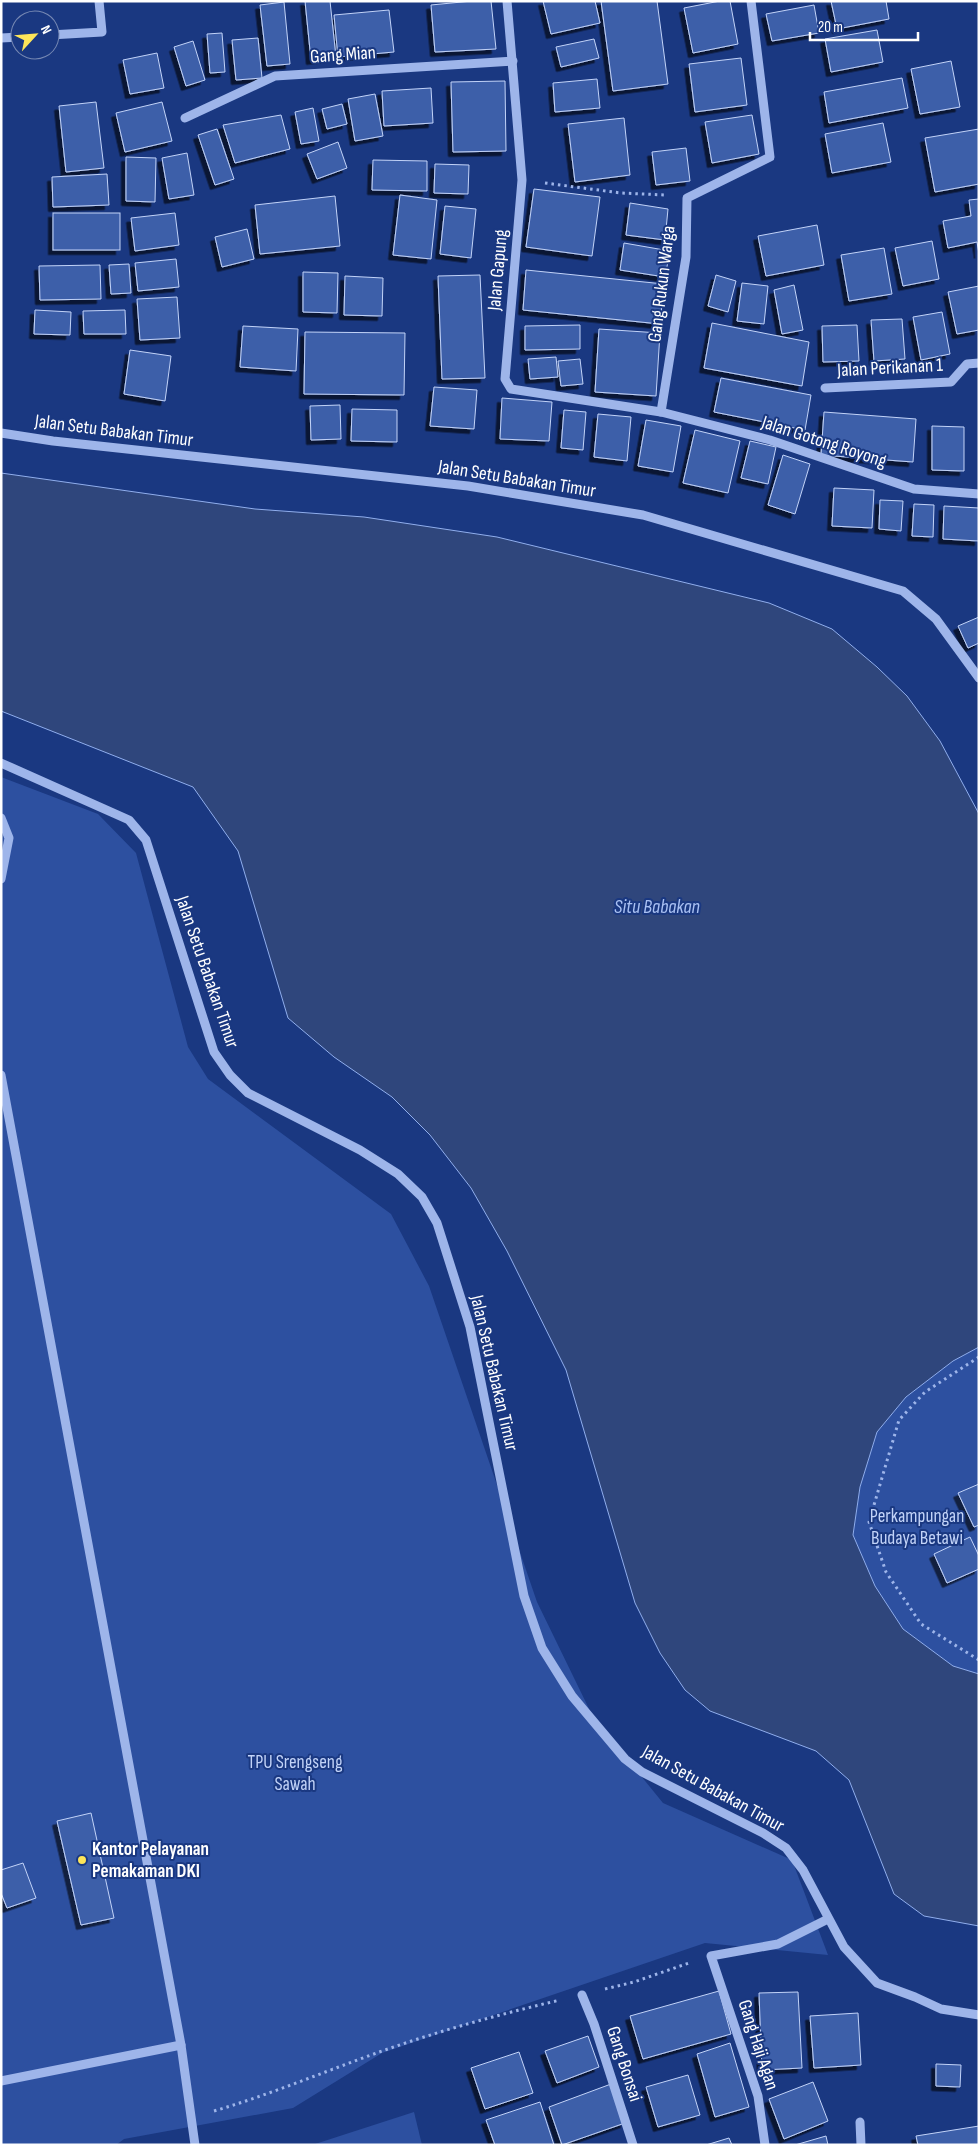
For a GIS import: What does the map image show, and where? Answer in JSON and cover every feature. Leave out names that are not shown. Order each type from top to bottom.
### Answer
[{"type":"street","points":[[60,34],[102,32],[99,1]]},
{"type":"street","name":"Jalan Gapung","points":[[507,1],[522,180],[505,379],[511,389],[661,412]]},
{"type":"street","points":[[687,198],[770,157],[751,1]]},
{"type":"street","name":"Gang Mian","points":[[185,118],[275,76],[513,61]]},
{"type":"street","name":"Gang Rukun Warga","points":[[661,412],[686,257],[687,198]]},
{"type":"street","name":"Jalan Perikanan 1","points":[[825,388],[951,382],[967,364],[979,363]]},
{"type":"street","name":"Jalan Gotong Royong","points":[[661,412],[770,440],[914,490],[979,494]]},
{"type":"street","name":"Jalan Setu Babakan Timur","points":[[1,433],[53,441],[468,486],[643,515],[903,591],[936,619],[979,678]]},
{"type":"street","name":"Jalan Setu Babakan Timur","points":[[1,763],[129,820],[146,840],[214,1052],[230,1075],[248,1093],[360,1150],[398,1174],[422,1197],[438,1223],[470,1326],[524,1596],[542,1648],[572,1696],[625,1759],[642,1772],[763,1833],[786,1848],[802,1870],[844,1947],[877,1983],[941,2009],[979,2015]]},
{"type":"street","points":[[1,818],[9,838],[1,879]]},
{"type":"street","points":[[1,1075],[181,2045],[195,2145]]},
{"type":"street","points":[[711,1956],[778,1944],[828,1919]]},
{"type":"street","name":"Gang Haji Agan","points":[[711,1956],[758,2096],[765,2145]]},
{"type":"street","name":"Gang Bonsai","points":[[584,1999],[594,2024],[633,2145]]},
{"type":"street","points":[[1,2081],[181,2045]]},
{"type":"street","points":[[860,2122],[861,2145]]},
{"type":"path","points":[[522,180],[621,193],[658,194],[687,198]]},
{"type":"path","points":[[979,1357],[966,1363],[925,1392],[898,1420],[869,1522],[886,1572],[921,1624],[979,1660]]},
{"type":"path","points":[[190,2118],[249,2101],[386,2050],[509,2012],[584,1999],[711,1956]]},
{"type":"green space","name":"TPU Srengseng Sawah","points":[[1,777],[98,814],[136,853],[188,1047],[208,1079],[391,1214],[429,1286],[537,1602],[593,1717],[663,1803],[792,1860],[828,1955],[705,1943],[382,2053],[293,2108],[124,2139],[116,2145],[1,2145]]},
{"type":"green space","name":"Perkampungan Budaya Betawi","points":[[979,1347],[979,1674],[953,1666],[903,1629],[875,1586],[853,1535],[860,1487],[877,1432],[906,1397],[953,1361]]},
{"type":"green space","points":[[414,2112],[422,2145],[312,2145]]},
{"type":"water","name":"Situ Babakan","points":[[1,473],[255,509],[364,517],[497,537],[769,603],[832,629],[877,667],[907,696],[940,741],[979,814],[979,1347],[953,1361],[906,1397],[877,1432],[860,1487],[853,1535],[875,1586],[903,1629],[953,1666],[979,1674],[979,1926],[924,1916],[894,1894],[849,1780],[816,1751],[710,1711],[685,1690],[660,1653],[635,1603],[566,1370],[507,1251],[471,1188],[430,1135],[392,1097],[334,1057],[288,1018],[238,851],[193,787],[1,711]]},
{"type":"building","points":[[305,1],[330,1],[336,57],[311,60]]},
{"type":"building","points":[[491,1],[496,49],[435,52],[431,5]]},
{"type":"building","points":[[543,1],[595,1],[600,23],[551,34]]},
{"type":"building","points":[[601,1],[657,1],[668,84],[613,91]]},
{"type":"building","points":[[720,1],[730,1],[738,44],[693,53],[684,8]]},
{"type":"building","points":[[831,1],[886,1],[889,19],[837,29]]},
{"type":"building","points":[[284,2],[290,64],[267,66],[260,5]]},
{"type":"building","points":[[814,5],[819,33],[772,41],[766,14]]},
{"type":"building","points":[[389,10],[394,52],[338,57],[334,15]]},
{"type":"building","points":[[877,30],[883,62],[831,72],[825,39]]},
{"type":"building","points":[[222,33],[225,72],[210,73],[207,34]]},
{"type":"building","points":[[258,38],[262,78],[236,80],[232,40]]},
{"type":"building","points":[[594,39],[599,58],[561,67],[556,47]]},
{"type":"building","points":[[193,41],[205,80],[186,86],[174,47]]},
{"type":"building","points":[[157,53],[164,88],[130,94],[123,60]]},
{"type":"building","points":[[741,58],[747,105],[695,112],[689,64]]},
{"type":"building","points":[[951,61],[960,107],[920,114],[911,69]]},
{"type":"building","points":[[902,78],[908,108],[829,123],[824,92]]},
{"type":"building","points":[[597,79],[600,108],[555,112],[553,83]]},
{"type":"building","points":[[505,81],[506,151],[453,152],[451,82]]},
{"type":"building","points":[[431,88],[433,123],[384,126],[382,91]]},
{"type":"building","points":[[375,94],[383,136],[355,141],[348,99]]},
{"type":"building","points":[[96,102],[104,168],[66,172],[59,106]]},
{"type":"building","points":[[162,102],[172,141],[125,152],[116,113]]},
{"type":"building","points":[[342,104],[347,124],[327,129],[322,109]]},
{"type":"building","points":[[313,108],[319,141],[301,144],[295,112]]},
{"type":"building","points":[[281,115],[290,149],[235,163],[223,125]]},
{"type":"building","points":[[752,115],[759,154],[712,163],[705,122]]},
{"type":"building","points":[[624,118],[630,175],[575,182],[568,124]]},
{"type":"building","points":[[883,123],[891,162],[832,173],[825,134]]},
{"type":"building","points":[[217,129],[234,179],[215,185],[198,135]]},
{"type":"building","points":[[979,129],[979,184],[935,192],[925,138]]},
{"type":"building","points":[[338,142],[347,168],[317,179],[307,154]]},
{"type":"building","points":[[686,148],[690,181],[656,185],[652,152]]},
{"type":"building","points":[[187,153],[194,195],[169,199],[162,158]]},
{"type":"building","points":[[126,157],[156,158],[155,202],[126,201]]},
{"type":"building","points":[[373,160],[427,161],[427,191],[372,190]]},
{"type":"building","points":[[435,164],[469,165],[468,194],[434,193]]},
{"type":"building","points":[[107,174],[109,205],[53,207],[52,177]]},
{"type":"building","points":[[534,189],[600,197],[592,256],[526,247]]},
{"type":"building","points":[[400,195],[437,200],[431,259],[393,255]]},
{"type":"building","points":[[335,196],[340,246],[260,254],[255,205]]},
{"type":"building","points":[[979,199],[979,254],[977,242],[948,248],[943,221],[971,216],[969,200]]},
{"type":"building","points":[[630,203],[668,209],[665,240],[626,235]]},
{"type":"building","points":[[445,206],[476,209],[471,258],[440,254]]},
{"type":"building","points":[[53,213],[120,213],[120,250],[53,250]]},
{"type":"building","points":[[175,213],[179,245],[135,251],[131,218]]},
{"type":"building","points":[[817,225],[824,265],[766,276],[758,236]]},
{"type":"building","points":[[247,229],[254,259],[222,267],[215,237]]},
{"type":"building","points":[[932,241],[939,279],[903,286],[895,248]]},
{"type":"building","points":[[624,243],[670,251],[665,277],[620,270]]},
{"type":"building","points":[[884,248],[892,294],[849,301],[841,255]]},
{"type":"building","points":[[176,259],[179,287],[138,291],[135,263]]},
{"type":"building","points":[[129,264],[131,293],[111,294],[109,265]]},
{"type":"building","points":[[100,265],[101,299],[40,300],[39,266]]},
{"type":"building","points":[[526,270],[664,284],[660,324],[523,310]]},
{"type":"building","points":[[303,272],[338,273],[337,313],[303,312]]},
{"type":"building","points":[[480,275],[485,378],[442,379],[438,276]]},
{"type":"building","points":[[716,275],[736,281],[728,312],[708,306]]},
{"type":"building","points":[[345,276],[383,278],[382,316],[344,315]]},
{"type":"building","points":[[742,283],[768,286],[764,324],[737,321]]},
{"type":"building","points":[[794,285],[803,330],[782,334],[774,290]]},
{"type":"building","points":[[979,286],[979,330],[957,334],[948,292]]},
{"type":"building","points":[[177,297],[180,338],[140,340],[137,299]]},
{"type":"building","points":[[35,310],[71,312],[70,335],[34,334]]},
{"type":"building","points":[[125,310],[126,334],[84,334],[83,311]]},
{"type":"building","points":[[942,312],[950,354],[921,360],[913,317]]},
{"type":"building","points":[[902,319],[905,359],[874,361],[871,320]]},
{"type":"building","points":[[712,323],[809,342],[802,386],[704,368]]},
{"type":"building","points":[[580,325],[580,349],[525,350],[525,326]]},
{"type":"building","points":[[857,325],[859,361],[823,362],[822,326]]},
{"type":"building","points":[[243,326],[298,329],[296,371],[240,367]]},
{"type":"building","points":[[599,329],[660,333],[656,396],[595,392]]},
{"type":"building","points":[[305,332],[405,333],[404,395],[304,394]]},
{"type":"building","points":[[130,350],[171,356],[165,401],[124,394]]},
{"type":"building","points":[[556,357],[558,377],[530,379],[528,359]]},
{"type":"building","points":[[580,359],[583,384],[561,386],[558,361]]},
{"type":"building","points":[[721,378],[811,395],[805,430],[714,412]]},
{"type":"building","points":[[434,387],[477,390],[474,429],[430,426]]},
{"type":"building","points":[[502,398],[552,402],[549,441],[500,439]]},
{"type":"building","points":[[340,405],[341,439],[311,440],[310,406]]},
{"type":"building","points":[[352,409],[397,410],[397,442],[351,441]]},
{"type":"building","points":[[564,410],[586,412],[583,450],[561,448]]},
{"type":"building","points":[[824,412],[916,419],[913,462],[821,455]]},
{"type":"building","points":[[598,414],[631,417],[627,461],[594,457]]},
{"type":"building","points":[[646,420],[681,426],[673,472],[638,466]]},
{"type":"building","points":[[932,426],[964,427],[964,471],[932,470]]},
{"type":"building","points":[[695,430],[740,441],[728,493],[683,483]]},
{"type":"building","points":[[750,441],[776,447],[768,484],[741,478]]},
{"type":"building","points":[[783,455],[810,464],[795,514],[768,505]]},
{"type":"building","points":[[834,488],[874,490],[872,528],[832,526]]},
{"type":"building","points":[[880,500],[903,501],[901,531],[879,529]]},
{"type":"building","points":[[914,504],[934,505],[933,537],[912,536]]},
{"type":"building","points":[[944,506],[979,508],[979,541],[943,539]]},
{"type":"building","points":[[979,617],[979,643],[968,648],[958,626]]},
{"type":"building","points":[[979,1484],[979,1525],[974,1527],[958,1493]]},
{"type":"building","points":[[970,1537],[979,1556],[979,1569],[947,1583],[934,1554]]},
{"type":"building","points":[[91,1813],[114,1918],[81,1925],[57,1821]]},
{"type":"building","points":[[23,1863],[36,1898],[7,1908],[1,1893],[1,1870]]},
{"type":"building","points":[[719,1991],[731,2034],[643,2059],[630,2016]]},
{"type":"building","points":[[798,1992],[802,2068],[762,2070],[759,1993]]},
{"type":"building","points":[[858,2013],[861,2065],[814,2068],[810,2016]]},
{"type":"building","points":[[588,2036],[599,2067],[557,2083],[545,2051]]},
{"type":"building","points":[[730,2043],[749,2107],[715,2117],[697,2054]]},
{"type":"building","points":[[519,2052],[533,2093],[485,2109],[471,2068]]},
{"type":"building","points":[[936,2064],[961,2065],[960,2087],[936,2086]]},
{"type":"building","points":[[688,2075],[700,2115],[658,2127],[646,2087]]},
{"type":"building","points":[[813,2082],[828,2121],[784,2139],[769,2099]]},
{"type":"building","points":[[611,2084],[625,2123],[562,2145],[549,2107]]},
{"type":"building","points":[[540,2102],[554,2145],[495,2145],[486,2120]]},
{"type":"building","points":[[979,2126],[979,2145],[918,2145],[916,2136]]},
{"type":"building","points":[[826,2136],[828,2145],[795,2145]]},
{"type":"building","points":[[729,2138],[732,2145],[706,2145]]},
{"type":"place","name":"Kantor Pelayanan Pemakaman DKI","points":[[82,1860]]}]
